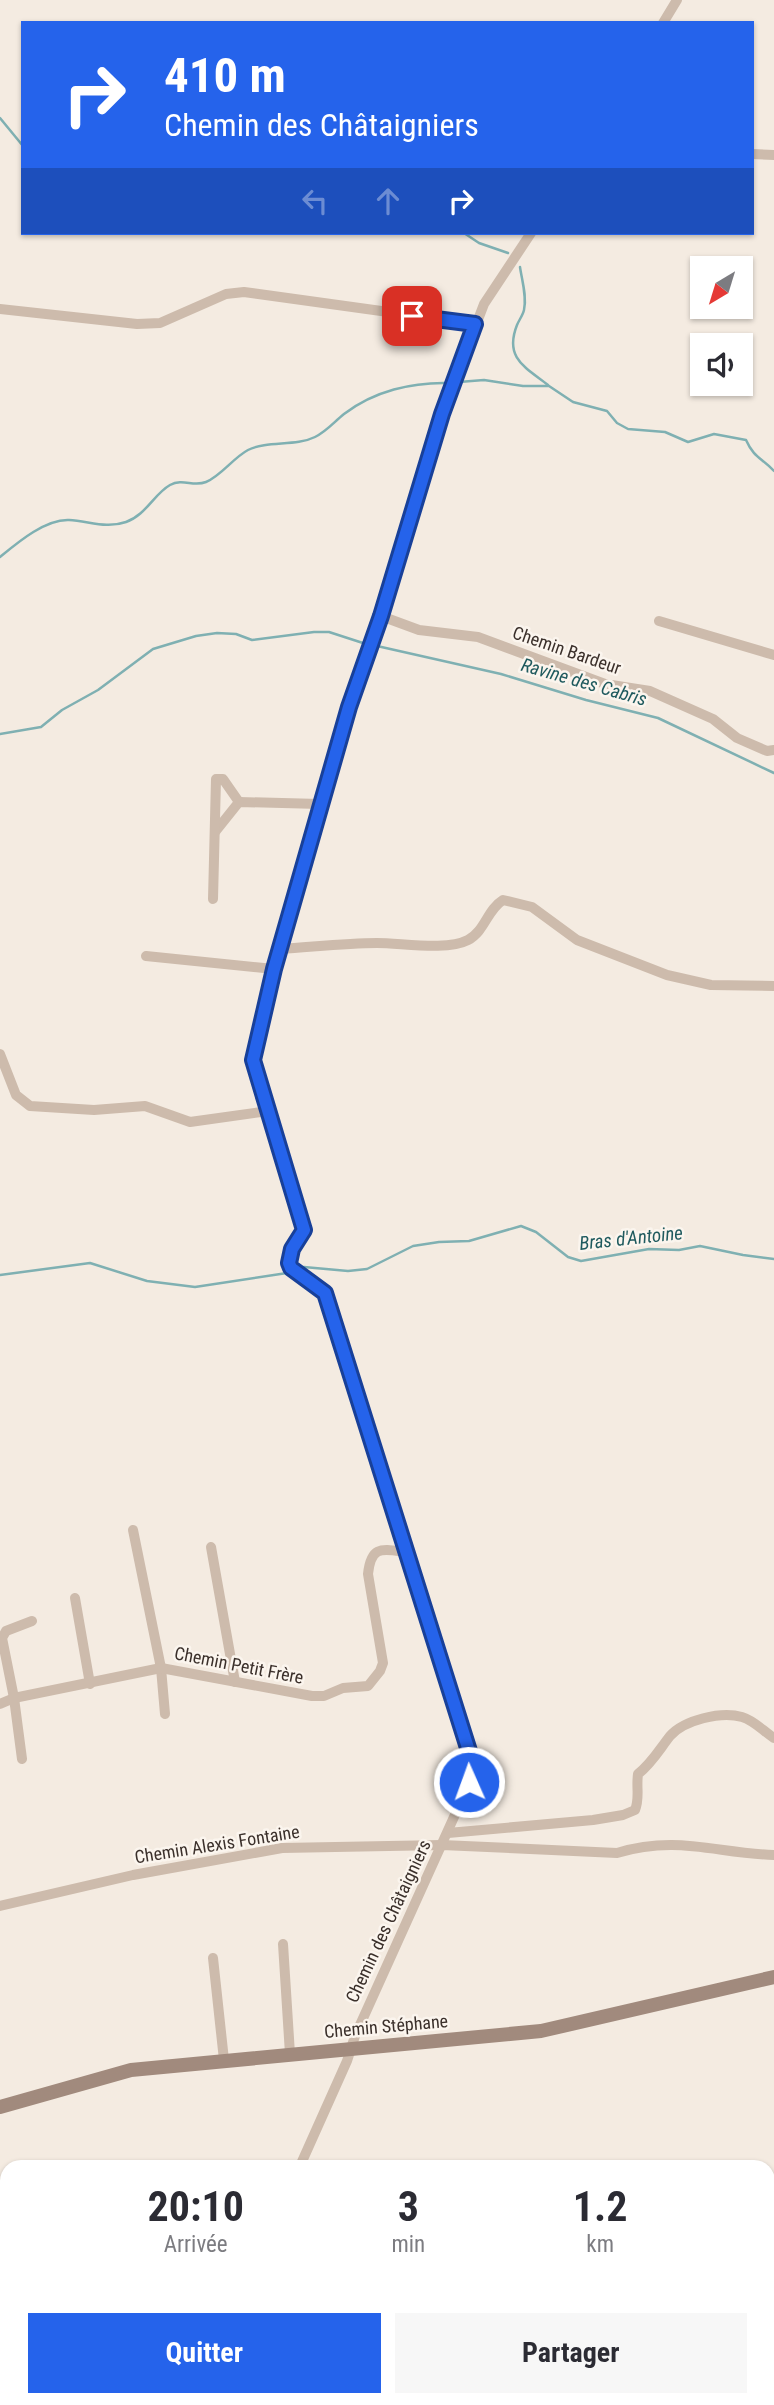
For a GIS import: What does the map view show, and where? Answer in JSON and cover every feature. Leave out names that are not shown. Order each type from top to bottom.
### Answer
[{"type":"main road","name":"Chemin Stéphane","points":[[0,2107],[131,2070],[541,2031],[774,1977]]},
{"type":"street","points":[[664,21],[677,0]]},
{"type":"street","points":[[754,154],[774,155]]},
{"type":"street","name":"Chemin des Châtaigniers","points":[[303,2160],[448,1833],[469,1782],[472,1767],[325,1293],[291,1268],[289,1263],[292,1249],[304,1230],[253,1060],[274,969],[320,804],[349,707],[381,616],[422,474],[484,304],[530,235]]},
{"type":"street","points":[[0,309],[160,323],[226,293],[244,292],[475,324]]},
{"type":"street","name":"Chemin Bardeur","points":[[381,616],[419,630],[478,637],[605,684],[650,691],[713,719],[737,738],[767,751],[774,750]]},
{"type":"street","points":[[659,621],[774,655]]},
{"type":"street","points":[[214,899],[216,779],[223,779],[239,802]]},
{"type":"street","points":[[239,802],[320,804]]},
{"type":"street","points":[[215,833],[239,802]]},
{"type":"street","points":[[281,949],[374,943],[448,944],[468,940],[480,929],[494,906],[503,901],[533,907],[577,940],[667,975],[712,985],[774,986]]},
{"type":"street","points":[[146,956],[274,969]]},
{"type":"street","points":[[0,1054],[16,1095],[30,1106],[94,1110],[145,1106],[190,1122],[268,1111]]},
{"type":"street","points":[[133,1530],[161,1668],[165,1714]]},
{"type":"street","points":[[211,1547],[235,1682]]},
{"type":"street","name":"Chemin Petit Frère","points":[[0,1704],[161,1668],[312,1696],[324,1696],[342,1688],[368,1686],[383,1663],[368,1574],[369,1563],[373,1554],[382,1549],[406,1552]]},
{"type":"street","points":[[75,1598],[90,1684]]},
{"type":"street","points":[[22,1759],[2,1639],[6,1631],[32,1621]]},
{"type":"street","points":[[448,1833],[593,1819],[624,1815],[635,1810],[639,1800],[636,1787],[638,1774],[648,1767],[671,1735],[684,1724],[739,1716],[756,1724],[774,1738]]},
{"type":"street","name":"Chemin Alexis Fontaine","points":[[0,1906],[133,1875],[282,1848],[442,1845],[618,1853],[643,1845],[666,1843],[774,1855]]},
{"type":"street","points":[[283,1944],[290,2054]]},
{"type":"street","points":[[213,1958],[224,2060]]},
{"type":"waterway","points":[[0,118],[21,144]]},
{"type":"waterway","points":[[467,235],[479,243],[508,253]]},
{"type":"waterway","points":[[520,267],[525,305],[513,346],[519,361],[548,385]]},
{"type":"waterway","points":[[459,382],[484,380],[523,386],[549,386],[573,402],[607,411],[617,423],[628,429],[665,432],[688,442],[714,434],[746,440],[755,454],[774,471]]},
{"type":"waterway","points":[[0,557],[50,523],[69,520],[104,525],[133,519],[170,485],[179,482],[206,482],[243,453],[256,447],[299,442],[315,437],[368,399],[407,386],[449,383]]},
{"type":"waterway","name":"Ravine des Cabris","points":[[0,734],[41,727],[62,710],[98,690],[153,649],[196,636],[236,634],[252,640],[329,632],[366,644]]},
{"type":"waterway","name":"Ravine des Cabris","points":[[377,646],[501,674],[658,718],[774,773]]},
{"type":"waterway","name":"Bras d'Antoine","points":[[298,1269],[367,1269],[413,1246],[469,1241],[521,1226],[536,1232],[568,1257],[581,1261],[649,1249],[679,1250],[700,1246],[774,1259]]},
{"type":"waterway","name":"Bras d'Antoine","points":[[0,1275],[90,1263],[147,1281],[195,1287],[287,1273]]},
{"type":"route","points":[[412,316],[475,324],[442,414],[381,616],[349,707],[290,909],[253,1060],[304,1230],[292,1249],[289,1263],[291,1268],[309,1283],[325,1293],[469,1751],[472,1767],[469,1782]]}]
